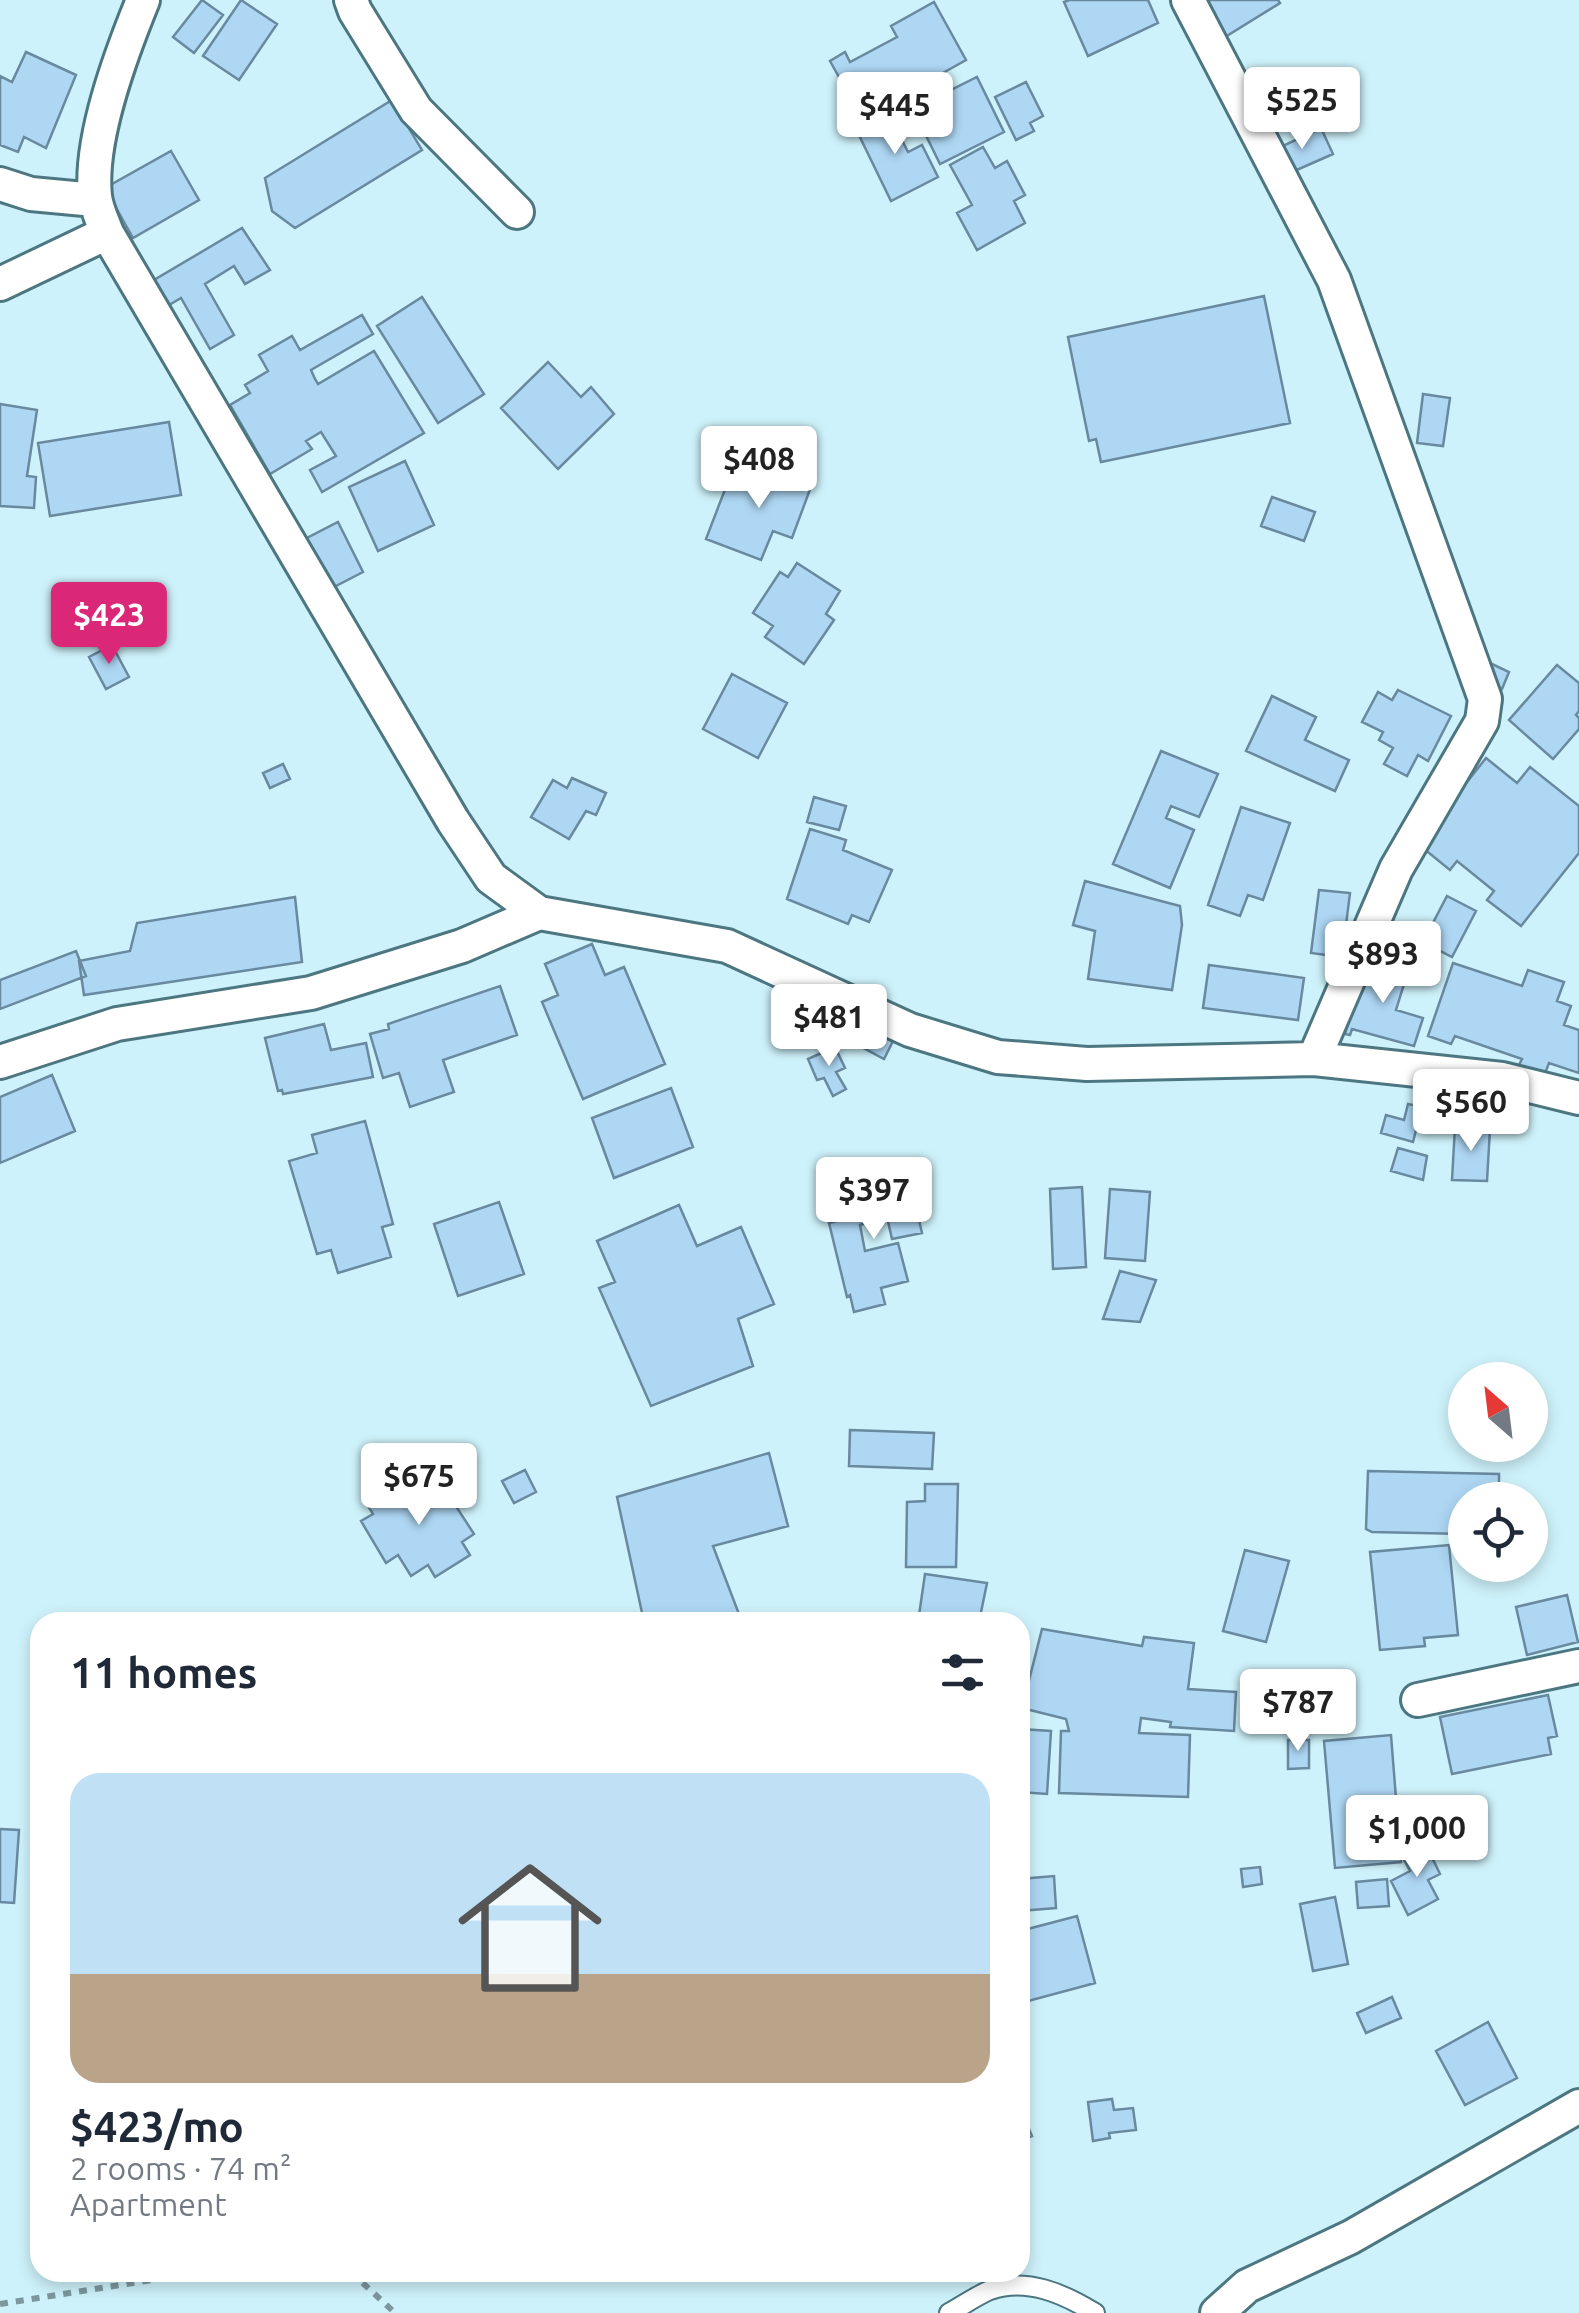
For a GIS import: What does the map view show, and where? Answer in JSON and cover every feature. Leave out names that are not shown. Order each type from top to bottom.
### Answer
[{"type":"street","points":[[142,0],[123,48],[95,156],[94,200],[107,233],[453,821],[491,878],[539,913],[727,946],[910,1030],[998,1056],[1087,1064],[1314,1059],[1502,1079],[1579,1098]]},
{"type":"street","points":[[351,0],[416,110],[517,212]]},
{"type":"street","points":[[1188,0],[1334,280],[1485,699],[1482,721],[1396,869],[1314,1059]]},
{"type":"street","points":[[0,184],[31,194],[94,200]]},
{"type":"street","points":[[0,284],[107,233]]},
{"type":"street","points":[[0,1062],[117,1024],[311,993],[462,946],[539,913]]},
{"type":"street","points":[[1418,1700],[1579,1666]]},
{"type":"street","points":[[1217,2313],[1247,2286],[1352,2237],[1579,2108]]},
{"type":"street","points":[[1234,2313],[1579,2108]]},
{"type":"lane","points":[[949,2313],[992,2290],[1030,2286],[1065,2294],[1094,2313]]},
{"type":"path","points":[[0,2304],[139,2282]]},
{"type":"path","points":[[362,2282],[395,2313]]},
{"type":"building","points":[[202,0],[223,15],[194,53],[173,37]]},
{"type":"building","points":[[241,0],[277,24],[239,80],[203,56]]},
{"type":"building","points":[[1148,0],[1158,23],[1088,56],[1064,2]]},
{"type":"building","points":[[1202,0],[1278,0],[1280,3],[1225,37]]},
{"type":"building","points":[[934,2],[966,60],[862,118],[830,61],[845,52],[850,62],[897,37],[891,26]]},
{"type":"building","points":[[26,52],[76,75],[46,148],[24,137],[18,152],[0,145],[0,76],[12,82]]},
{"type":"building","points":[[977,77],[1004,132],[940,164],[913,109]]},
{"type":"building","points":[[1026,82],[1043,116],[1030,123],[1034,131],[1016,140],[995,97]]},
{"type":"building","points":[[392,100],[422,150],[295,228],[272,211],[265,178]]},
{"type":"building","points":[[887,110],[908,152],[922,145],[938,177],[891,201],[855,127]]},
{"type":"building","points":[[1321,128],[1333,154],[1283,176],[1272,151]]},
{"type":"building","points":[[983,147],[995,168],[1007,161],[1025,195],[1014,201],[1025,223],[977,250],[957,213],[972,205],[950,165]]},
{"type":"building","points":[[171,151],[199,200],[133,238],[105,188]]},
{"type":"building","points":[[242,228],[270,270],[245,284],[234,266],[205,284],[234,335],[210,349],[181,298],[169,305],[154,280]]},
{"type":"building","points":[[1264,296],[1290,423],[1101,462],[1096,439],[1089,441],[1068,337]]},
{"type":"building","points":[[422,297],[484,394],[438,423],[377,326]]},
{"type":"building","points":[[362,315],[373,334],[311,370],[315,379],[318,384],[374,351],[424,433],[322,492],[310,470],[336,456],[321,432],[306,441],[312,449],[270,474],[230,405],[250,393],[245,385],[268,371],[259,355],[292,336],[300,350]]},
{"type":"building","points":[[548,362],[581,397],[591,387],[614,414],[558,469],[501,408]]},
{"type":"building","points":[[1423,394],[1450,398],[1443,446],[1417,443]]},
{"type":"building","points":[[0,404],[37,410],[27,476],[36,477],[34,508],[0,506]]},
{"type":"building","points":[[169,422],[181,495],[50,516],[38,443]]},
{"type":"building","points":[[405,461],[434,525],[378,551],[349,487]]},
{"type":"building","points":[[755,462],[812,484],[792,538],[773,531],[761,560],[706,539],[729,479],[746,485]]},
{"type":"building","points":[[1272,497],[1315,512],[1304,541],[1261,526]]},
{"type":"building","points":[[338,522],[363,572],[328,590],[303,540]]},
{"type":"building","points":[[797,563],[840,591],[826,614],[834,620],[804,664],[765,637],[773,626],[753,613],[780,572],[788,577]]},
{"type":"building","points":[[112,645],[129,677],[106,689],[89,657]]},
{"type":"building","points":[[1490,663],[1509,672],[1502,689],[1482,679]]},
{"type":"building","points":[[1557,665],[1579,683],[1579,729],[1553,759],[1509,720]]},
{"type":"building","points":[[732,674],[787,703],[758,758],[703,729]]},
{"type":"building","points":[[1398,690],[1451,716],[1428,761],[1418,755],[1407,776],[1384,764],[1393,748],[1379,740],[1383,732],[1362,722],[1378,692],[1392,700]]},
{"type":"building","points":[[1272,696],[1316,717],[1305,740],[1349,760],[1335,791],[1246,751]]},
{"type":"building","points":[[1161,751],[1218,774],[1199,817],[1171,806],[1166,818],[1194,830],[1170,888],[1113,864]]},
{"type":"building","points":[[1486,758],[1517,783],[1530,767],[1579,806],[1579,853],[1521,926],[1487,900],[1494,891],[1457,861],[1450,870],[1418,844]]},
{"type":"building","points":[[283,764],[290,779],[270,788],[263,773]]},
{"type":"building","points":[[572,778],[606,793],[596,815],[586,811],[569,839],[531,817],[553,780],[567,788]]},
{"type":"building","points":[[814,797],[846,806],[839,830],[807,822]]},
{"type":"building","points":[[1241,807],[1290,823],[1263,900],[1248,895],[1240,916],[1208,905]]},
{"type":"building","points":[[810,829],[846,840],[843,850],[892,870],[869,922],[852,915],[848,924],[787,899]]},
{"type":"building","points":[[1085,881],[1180,906],[1182,925],[1172,990],[1088,979],[1095,931],[1073,925]]},
{"type":"building","points":[[1319,890],[1350,893],[1342,957],[1311,953]]},
{"type":"building","points":[[1447,896],[1476,911],[1452,957],[1423,942]]},
{"type":"building","points":[[295,897],[302,962],[84,995],[79,961],[130,951],[137,923]]},
{"type":"building","points":[[592,944],[605,975],[624,967],[665,1064],[583,1099],[542,1002],[558,995],[545,964]]},
{"type":"building","points":[[76,951],[86,976],[0,1009],[0,980]]},
{"type":"building","points":[[1368,959],[1408,971],[1396,1010],[1423,1018],[1414,1046],[1352,1029],[1350,1035],[1345,1034]]},
{"type":"building","points":[[1453,963],[1522,986],[1528,970],[1564,982],[1557,1001],[1571,1006],[1564,1025],[1579,1030],[1579,1073],[1549,1063],[1544,1076],[1518,1067],[1522,1059],[1455,1036],[1451,1044],[1428,1036]]},
{"type":"building","points":[[1209,965],[1304,978],[1298,1020],[1203,1008]]},
{"type":"building","points":[[500,986],[517,1035],[443,1060],[454,1092],[410,1107],[399,1073],[383,1078],[370,1034],[389,1029],[388,1024]]},
{"type":"building","points":[[324,1024],[331,1050],[366,1043],[373,1077],[283,1094],[278,1091],[265,1038]]},
{"type":"building","points":[[868,1026],[894,1039],[884,1059],[858,1045]]},
{"type":"building","points":[[835,1047],[845,1068],[836,1072],[846,1089],[833,1096],[824,1078],[817,1080],[808,1059]]},
{"type":"building","points":[[52,1075],[75,1131],[0,1163],[0,1097]]},
{"type":"building","points":[[671,1088],[693,1147],[614,1178],[592,1118]]},
{"type":"building","points":[[1408,1104],[1422,1107],[1413,1142],[1381,1133],[1386,1115],[1404,1120]]},
{"type":"building","points":[[365,1121],[393,1224],[382,1227],[391,1257],[338,1273],[331,1250],[317,1254],[289,1161],[317,1153],[312,1135]]},
{"type":"building","points":[[1455,1127],[1490,1129],[1487,1181],[1452,1180]]},
{"type":"building","points":[[1398,1148],[1427,1156],[1423,1180],[1391,1171]]},
{"type":"building","points":[[889,1177],[894,1193],[912,1190],[922,1233],[892,1239],[887,1217],[860,1225],[865,1251],[898,1243],[908,1281],[881,1288],[885,1304],[854,1312],[829,1223],[853,1217],[846,1190]]},
{"type":"building","points":[[1082,1187],[1086,1267],[1053,1269],[1050,1189]]},
{"type":"building","points":[[1110,1189],[1150,1192],[1145,1261],[1105,1258]]},
{"type":"building","points":[[499,1202],[524,1274],[458,1296],[434,1224]]},
{"type":"building","points":[[679,1205],[697,1246],[741,1227],[774,1304],[738,1319],[753,1366],[651,1406],[599,1288],[615,1282],[597,1241]]},
{"type":"building","points":[[1120,1271],[1156,1280],[1140,1322],[1103,1319]]},
{"type":"building","points":[[850,1430],[934,1433],[932,1469],[849,1466]]},
{"type":"building","points":[[769,1453],[788,1526],[713,1546],[738,1612],[642,1612],[617,1497]]},
{"type":"building","points":[[525,1470],[536,1492],[514,1503],[502,1481]]},
{"type":"building","points":[[1368,1471],[1499,1474],[1499,1482],[1448,1482],[1448,1534],[1366,1529]]},
{"type":"building","points":[[437,1477],[474,1534],[462,1542],[470,1555],[435,1577],[428,1565],[411,1576],[398,1555],[386,1563],[361,1521],[373,1514],[368,1506],[412,1479],[418,1489]]},
{"type":"building","points":[[925,1484],[958,1484],[956,1567],[906,1567],[907,1502],[925,1501]]},
{"type":"building","points":[[1448,1545],[1448,1582],[1453,1582],[1458,1635],[1424,1638],[1425,1646],[1380,1650],[1370,1552]]},
{"type":"building","points":[[1245,1550],[1289,1561],[1266,1642],[1223,1631]]},
{"type":"building","points":[[925,1574],[987,1583],[981,1612],[919,1612]]},
{"type":"building","points":[[1567,1595],[1578,1642],[1527,1655],[1516,1607]]},
{"type":"building","points":[[1042,1629],[1142,1646],[1144,1637],[1194,1643],[1188,1689],[1236,1692],[1234,1731],[1170,1727],[1171,1722],[1141,1718],[1139,1733],[1190,1735],[1188,1797],[1059,1793],[1061,1731],[1069,1731],[1066,1719],[1030,1710],[1030,1676]]},
{"type":"building","points":[[1548,1695],[1557,1736],[1548,1738],[1551,1754],[1452,1774],[1440,1717]]},
{"type":"building","points":[[1030,1730],[1051,1731],[1047,1794],[1030,1793]]},
{"type":"building","points":[[1391,1735],[1401,1862],[1335,1868],[1324,1741]]},
{"type":"building","points":[[1288,1740],[1309,1740],[1309,1768],[1288,1769]]},
{"type":"building","points":[[0,1829],[19,1830],[14,1903],[0,1902]]},
{"type":"building","points":[[1425,1843],[1440,1874],[1428,1880],[1438,1899],[1408,1915],[1391,1881],[1410,1871],[1401,1854]]},
{"type":"building","points":[[1260,1867],[1262,1884],[1243,1887],[1241,1869]]},
{"type":"building","points":[[1054,1876],[1056,1908],[1030,1910],[1030,1878]]},
{"type":"building","points":[[1387,1879],[1389,1906],[1358,1908],[1356,1882]]},
{"type":"building","points":[[1335,1897],[1348,1964],[1313,1971],[1300,1904]]},
{"type":"building","points":[[1077,1916],[1095,1983],[1030,2001],[1030,1928]]},
{"type":"building","points":[[1392,1997],[1401,2018],[1366,2033],[1357,2013]]},
{"type":"building","points":[[1488,2022],[1517,2078],[1465,2105],[1436,2051]]},
{"type":"building","points":[[1112,2099],[1114,2110],[1133,2108],[1136,2130],[1109,2133],[1110,2138],[1093,2141],[1088,2102]]}]
